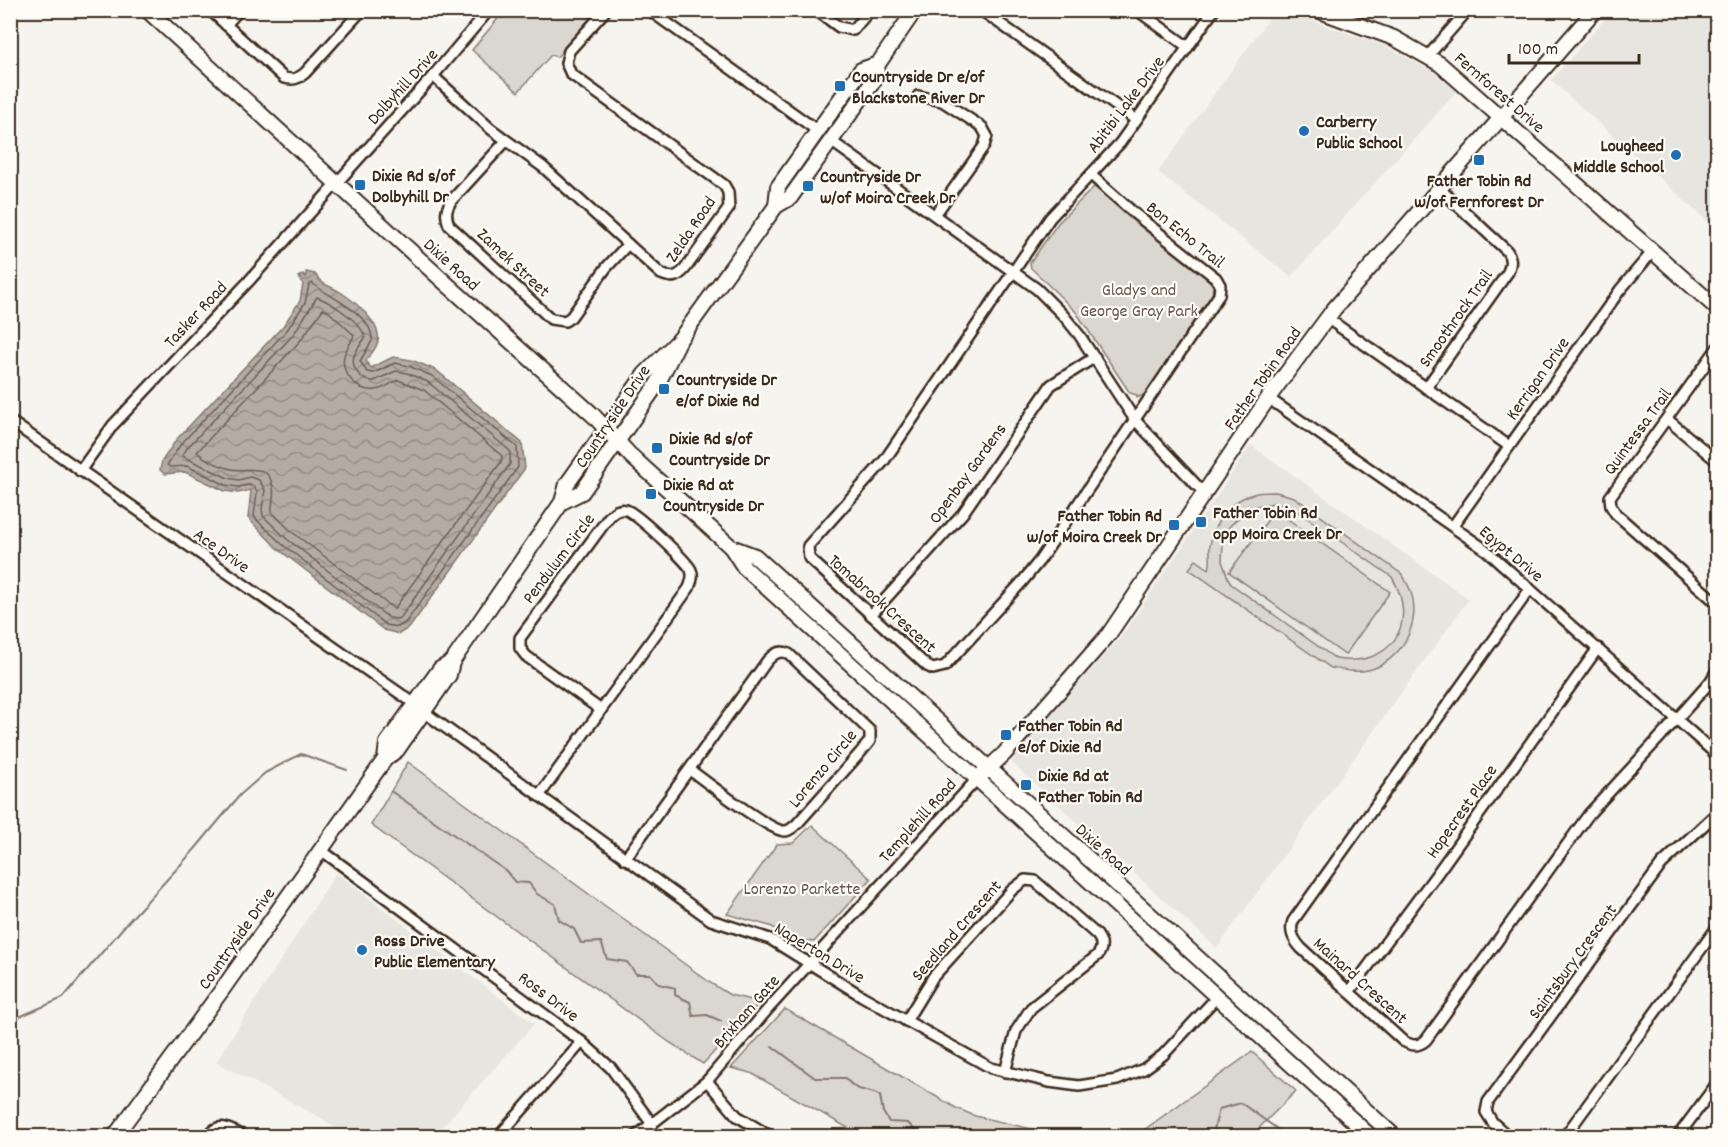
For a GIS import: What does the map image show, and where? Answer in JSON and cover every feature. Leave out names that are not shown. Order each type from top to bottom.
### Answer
[{"type":"main road","name":"Dixie Road","points":[[147,10],[593,414],[631,456],[731,547],[744,567],[1370,1137]]},
{"type":"main road","name":"Countryside Drive","points":[[115,1137],[385,759],[387,743],[419,708],[440,669],[452,662],[562,502],[567,484],[645,374],[680,339],[776,206],[790,198],[875,79],[878,64],[915,10]]},
{"type":"main road","name":"Fernforest Drive","points":[[1317,10],[1348,16],[1394,38],[1428,56],[1457,77],[1718,309]]},
{"type":"main road","name":"Father Tobin Road","points":[[977,779],[1071,680],[1109,634],[1268,398],[1327,318],[1595,10]]},
{"type":"main road","name":"Countryside Drive","points":[[776,206],[778,187],[861,70],[878,64]]},
{"type":"main road","points":[[818,131],[831,141]]},
{"type":"main road","name":"Countryside Drive","points":[[562,502],[582,492],[658,383],[680,339]]},
{"type":"main road","name":"Dixie Road","points":[[731,547],[754,556],[1394,1137]]},
{"type":"street","points":[[210,10],[284,78],[291,80],[298,79],[362,10]]},
{"type":"street","points":[[226,25],[239,10]]},
{"type":"street","name":"Dolbyhill Drive","points":[[336,182],[433,76],[489,10]]},
{"type":"street","name":"Zelda Road","points":[[433,76],[506,141],[543,167],[661,274],[674,278],[680,275],[729,208],[730,200],[724,185],[576,78],[568,69],[566,63],[569,51],[606,10]]},
{"type":"street","points":[[649,10],[818,131]]},
{"type":"street","points":[[816,10],[839,27],[853,30],[870,10]]},
{"type":"street","points":[[981,10],[1136,120]]},
{"type":"street","points":[[1137,10],[1188,47]]},
{"type":"street","name":"Abitibi Lake Drive","points":[[1014,271],[1050,218],[1120,143],[1214,10]]},
{"type":"street","points":[[1428,56],[1468,10]]},
{"type":"street","points":[[918,96],[942,101],[982,127],[987,136],[984,146],[935,215]]},
{"type":"street","name":"Zamek Street","points":[[506,141],[451,201],[446,209],[446,217],[449,225],[551,319],[565,321],[571,317],[606,268],[628,244]]},
{"type":"street","points":[[831,141],[1032,284],[1056,308],[1095,357],[1135,420],[1204,493]]},
{"type":"street","name":"Bon Echo Trail","points":[[1091,175],[1135,214],[1216,278],[1220,285],[1217,299],[1135,420]]},
{"type":"street","name":"Tasker Road","points":[[80,471],[113,425],[248,282],[336,182]]},
{"type":"street","name":"Smoothrock Trail","points":[[1426,388],[1511,265],[1507,251],[1440,189]]},
{"type":"street","name":"Kerrigan Drive","points":[[1453,526],[1620,290],[1653,251]]},
{"type":"street","name":"Tomabrook Crescent","points":[[1014,271],[889,454],[808,546],[809,558],[927,666],[933,669],[945,666],[1031,572],[1135,420]]},
{"type":"street","points":[[1327,318],[1509,446]]},
{"type":"street","name":"Quintessa Trail","points":[[1718,347],[1610,497],[1611,506],[1616,514],[1718,604]]},
{"type":"street","name":"Openbay Gardens","points":[[871,615],[963,513],[1051,385],[1095,357]]},
{"type":"street","name":"Egypt Drive","points":[[1268,398],[1453,526],[1498,560],[1718,756]]},
{"type":"street","points":[[1667,419],[1718,462]]},
{"type":"street","name":"Ace Drive","points":[[10,421],[419,708]]},
{"type":"street","name":"Pendulum Circle","points":[[538,796],[601,710],[689,588],[692,580],[693,575],[688,563],[636,515],[626,509],[619,509],[609,516],[526,628],[520,643],[520,648],[526,656],[601,710]]},
{"type":"street","name":"Mainard Crescent","points":[[1530,589],[1293,921],[1291,933],[1294,941],[1403,1041],[1412,1046],[1423,1042],[1589,814],[1710,682],[1718,669]]},
{"type":"street","name":"Hopecrest Place","points":[[1350,992],[1598,648]]},
{"type":"street","name":"Lorenzo Circle","points":[[625,860],[767,661],[775,653],[785,652],[795,660],[870,731],[870,741],[790,830],[784,831],[768,825],[690,770]]},
{"type":"street","name":"Naperton Drive","points":[[419,708],[625,860],[711,920],[770,939],[906,1022],[974,1061],[991,1068],[1049,1082],[1079,1086],[1129,1077],[1163,1055],[1216,998]]},
{"type":"street","name":"Templehill Road","points":[[810,963],[977,779]]},
{"type":"street","name":"Saintsbury Crescent","points":[[1508,1137],[1493,1123],[1486,1112],[1488,1102],[1662,864],[1718,812]]},
{"type":"street","name":"Ross Drive","points":[[321,850],[582,1042],[618,1076],[652,1124]]},
{"type":"street","name":"Seedland Crescent","points":[[906,1022],[933,977],[1012,890],[1025,880],[1035,881],[1097,935],[1102,947],[1098,955],[1031,1008],[1016,1031],[1005,1072]]},
{"type":"street","points":[[1565,1137],[1718,926]]},
{"type":"street","name":"Brixham Gate","points":[[707,1081],[810,963]]},
{"type":"street","points":[[499,1137],[582,1042]]},
{"type":"street","points":[[636,1137],[707,1081],[737,1116],[770,1137]]},
{"type":"street","points":[[1678,1137],[1718,1082]]},
{"type":"street","points":[[208,1137],[215,1128],[221,1127],[243,1137]]},
{"type":"shaded area","name":"Carberry Public School","points":[[1275,10],[1294,11],[1318,23],[1386,46],[1432,71],[1457,91],[1291,277],[1158,172]]},
{"type":"shaded area","name":"Lougheed Middle School","points":[[1612,11],[1717,11],[1717,230],[1551,80]]},
{"type":"shaded area","points":[[1251,445],[1469,599],[1217,948],[1012,763],[1014,755],[1121,637]]},
{"type":"shaded area","name":"Ross Drive Public Elementary","points":[[336,873],[534,1024],[434,1136],[345,1136],[325,1120],[216,1062]]},
{"type":"green space","points":[[505,10],[597,11],[557,57],[551,55],[518,92],[472,50]]},
{"type":"green space","name":"Gladys and George Gray Park","points":[[1094,187],[1209,280],[1213,286],[1212,297],[1147,393],[1137,398],[1137,395],[1130,393],[1076,312],[1031,268],[1030,263],[1058,223]]},
{"type":"green space","points":[[1276,492],[1294,497],[1403,575],[1414,604],[1411,628],[1399,650],[1380,666],[1358,671],[1331,668],[1189,569],[1196,560],[1209,569],[1210,546],[1215,528],[1232,505],[1248,496]],"holes":[[[1274,503],[1291,507],[1392,577],[1400,595],[1403,611],[1401,626],[1395,639],[1385,650],[1371,657],[1355,660],[1336,659],[1231,584],[1222,561],[1223,544],[1229,527],[1241,515],[1256,506]]]},
{"type":"green space","points":[[1275,510],[1390,592],[1345,655],[1229,572]]},
{"type":"green space","points":[[408,762],[712,984],[730,995],[760,1002],[703,1064],[669,1042],[371,825]]},
{"type":"green space","name":"Lorenzo Parkette","points":[[812,825],[871,879],[814,942],[807,941],[803,944],[770,926],[727,914],[777,844],[793,843]]},
{"type":"green space","points":[[785,1009],[956,1108],[975,1116],[1062,1136],[862,1136],[751,1073],[731,1068]]},
{"type":"green space","points":[[1252,1052],[1296,1091],[1251,1136],[1102,1136],[1141,1132]]},
{"type":"water","points":[[306,272],[315,274],[324,284],[338,290],[372,321],[378,334],[378,341],[366,361],[371,368],[393,357],[411,360],[436,370],[522,443],[525,468],[410,627],[399,634],[384,630],[278,549],[248,518],[251,490],[238,493],[225,491],[185,472],[165,474],[160,470],[162,461],[176,440],[283,326],[300,301],[303,284],[298,277],[303,274],[306,277]]},
{"type":"waterway","points":[[10,1017],[19,1017],[63,998],[240,795],[265,773],[301,754],[347,770]]},
{"type":"waterway","points":[[392,792],[506,871],[515,882],[529,883],[537,894],[555,904],[559,920],[574,929],[581,943],[601,942],[607,959],[627,962],[636,974],[650,974],[659,984],[675,988],[675,995],[690,1002],[693,1016],[707,1015],[721,1021]]},
{"type":"waterway","points":[[772,1046],[815,1078],[845,1078],[855,1087],[880,1096],[883,1112],[889,1122],[908,1123],[920,1136],[950,1136]]},
{"type":"waterway","points":[[1208,1136],[1214,1130],[1219,1109],[1241,1103],[1287,1136]]},
{"type":"place","name":"Countryside Dr e/of Blackstone River Dr","points":[[840,86]]},
{"type":"place","name":"Carberry Public School","points":[[1304,131]]},
{"type":"place","name":"Lougheed Middle School","points":[[1676,155]]},
{"type":"place","name":"Father Tobin Rd w/of Fernforest Dr","points":[[1479,160]]},
{"type":"place","name":"Dixie Rd s/of Dolbyhill Dr","points":[[360,185]]},
{"type":"place","name":"Countryside Dr w/of Moira Creek Dr","points":[[808,186]]},
{"type":"place","name":"Countryside Dr e/of Dixie Rd","points":[[664,389]]},
{"type":"place","name":"Dixie Rd s/of Countryside Dr","points":[[657,448]]},
{"type":"place","name":"Dixie Rd at Countryside Dr","points":[[651,494]]},
{"type":"place","name":"Father Tobin Rd opp Moira Creek Dr","points":[[1201,522]]},
{"type":"place","name":"Father Tobin Rd w/of Moira Creek Dr","points":[[1174,525]]},
{"type":"place","name":"Father Tobin Rd e/of Dixie Rd","points":[[1006,735]]},
{"type":"place","name":"Dixie Rd at Father Tobin Rd","points":[[1026,785]]},
{"type":"place","name":"Ross Drive Public Elementary","points":[[362,950]]}]
